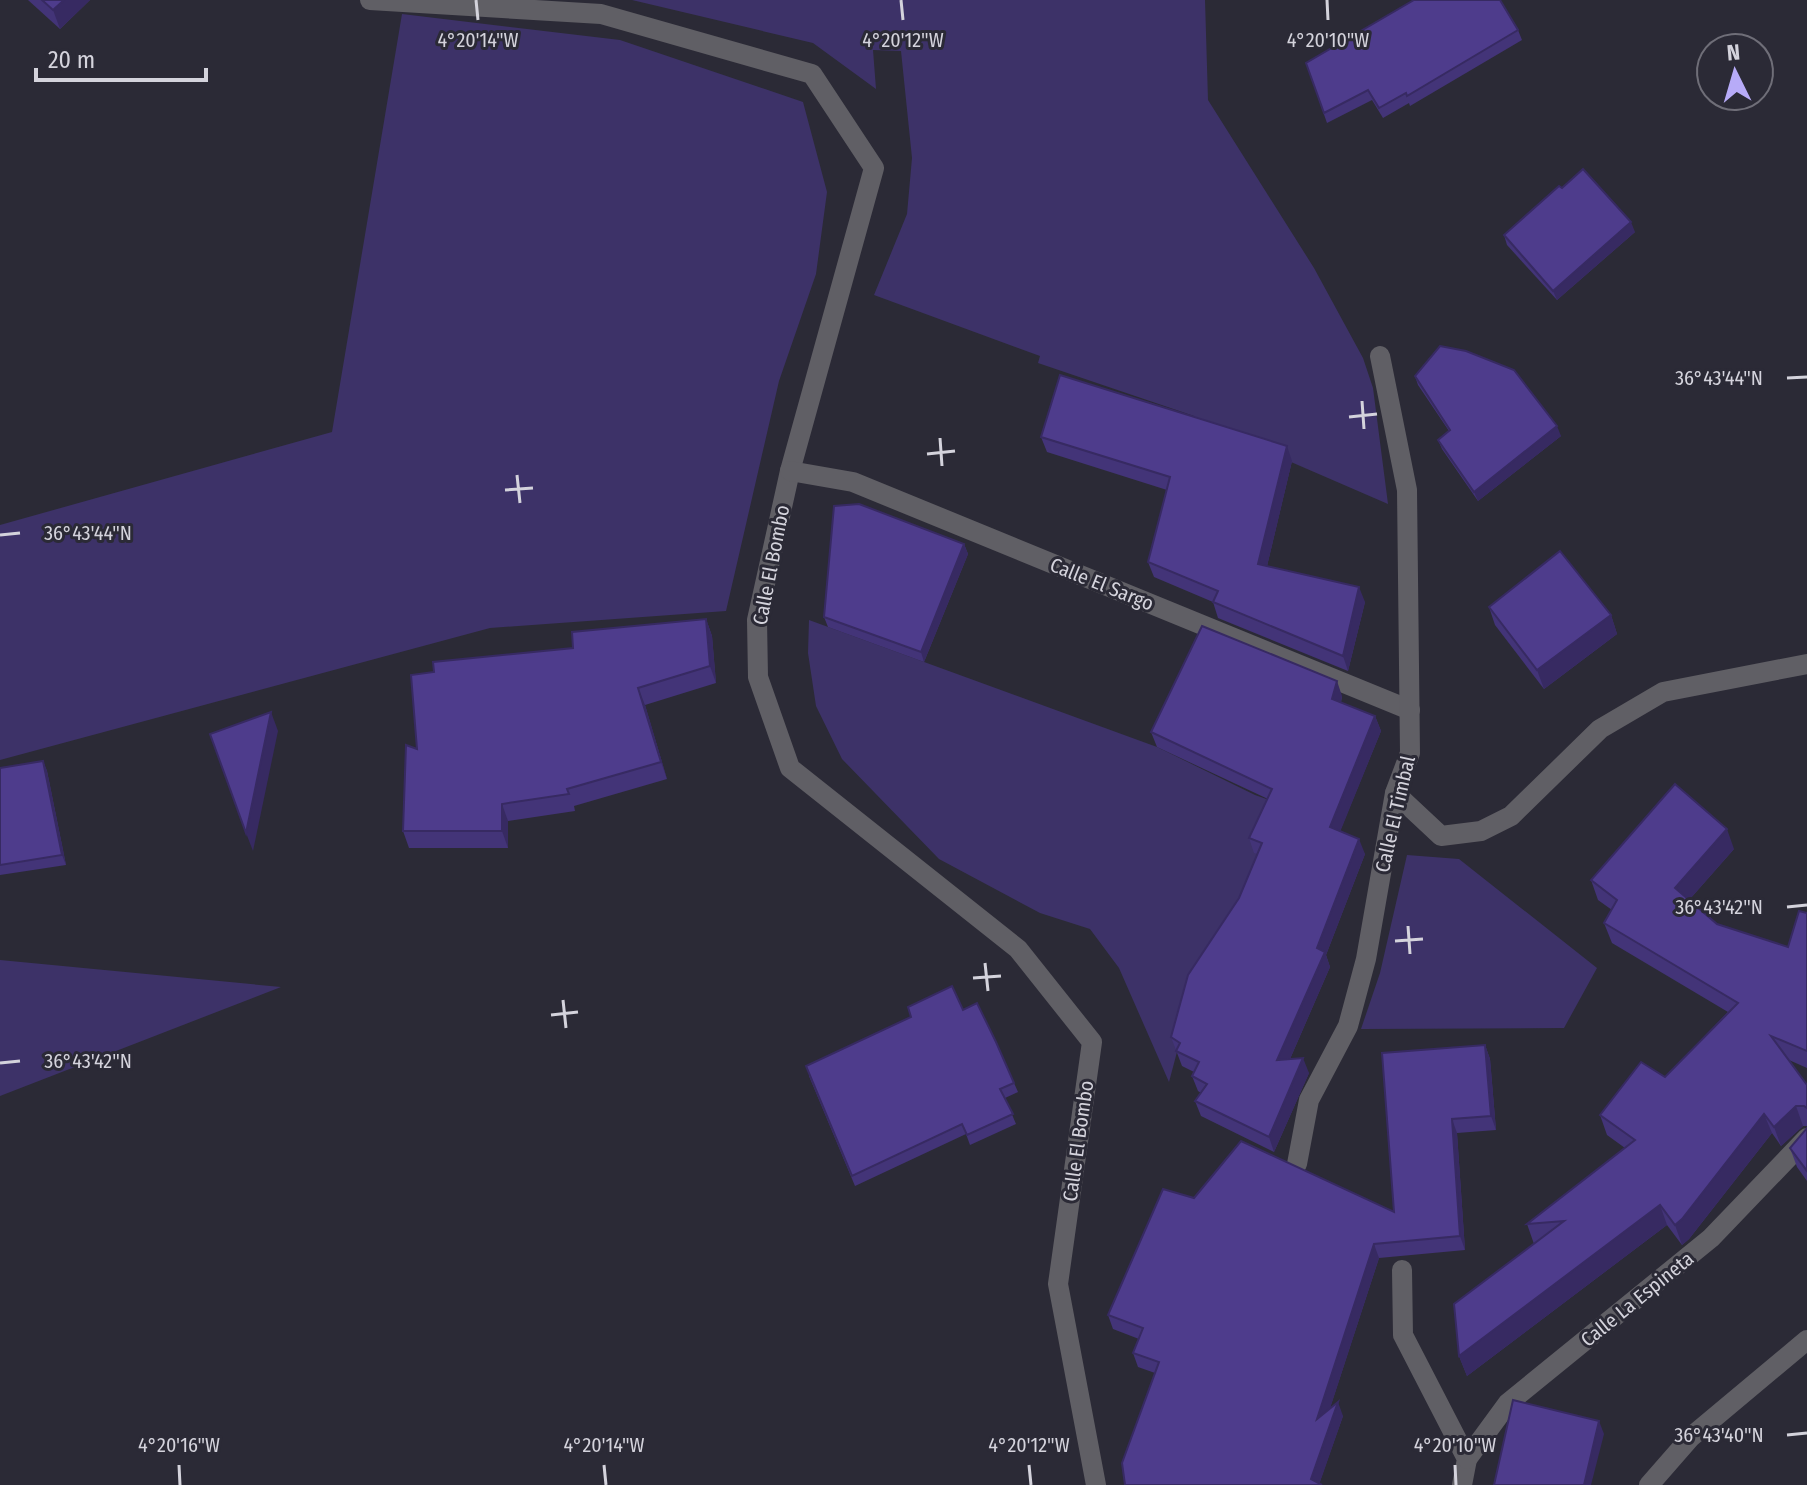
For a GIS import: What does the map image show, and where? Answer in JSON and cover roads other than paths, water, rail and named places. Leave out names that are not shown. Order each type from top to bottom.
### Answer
[{"type":"street","name":"Calle El Bombo","points":[[370,0],[601,14],[812,74],[874,168],[790,471],[757,620],[758,677],[790,768],[1018,949],[1092,1042],[1058,1284],[1096,1485]]},
{"type":"street","name":"Calle El Timbal","points":[[1297,1164],[1309,1100],[1348,1026],[1366,959],[1395,793],[1410,753],[1407,490],[1380,356]]},
{"type":"street","name":"Calle El Sargo","points":[[790,471],[853,482],[1410,710]]},
{"type":"street","points":[[1395,793],[1441,836],[1481,831],[1511,816],[1600,729],[1663,692],[1807,664]]},
{"type":"street","name":"Calle La Espineta","points":[[1467,1459],[1508,1403],[1711,1238],[1807,1138]]},
{"type":"street","points":[[1402,1270],[1403,1335],[1467,1459],[1462,1485]]},
{"type":"street","points":[[1649,1485],[1691,1437],[1807,1340]]}]
